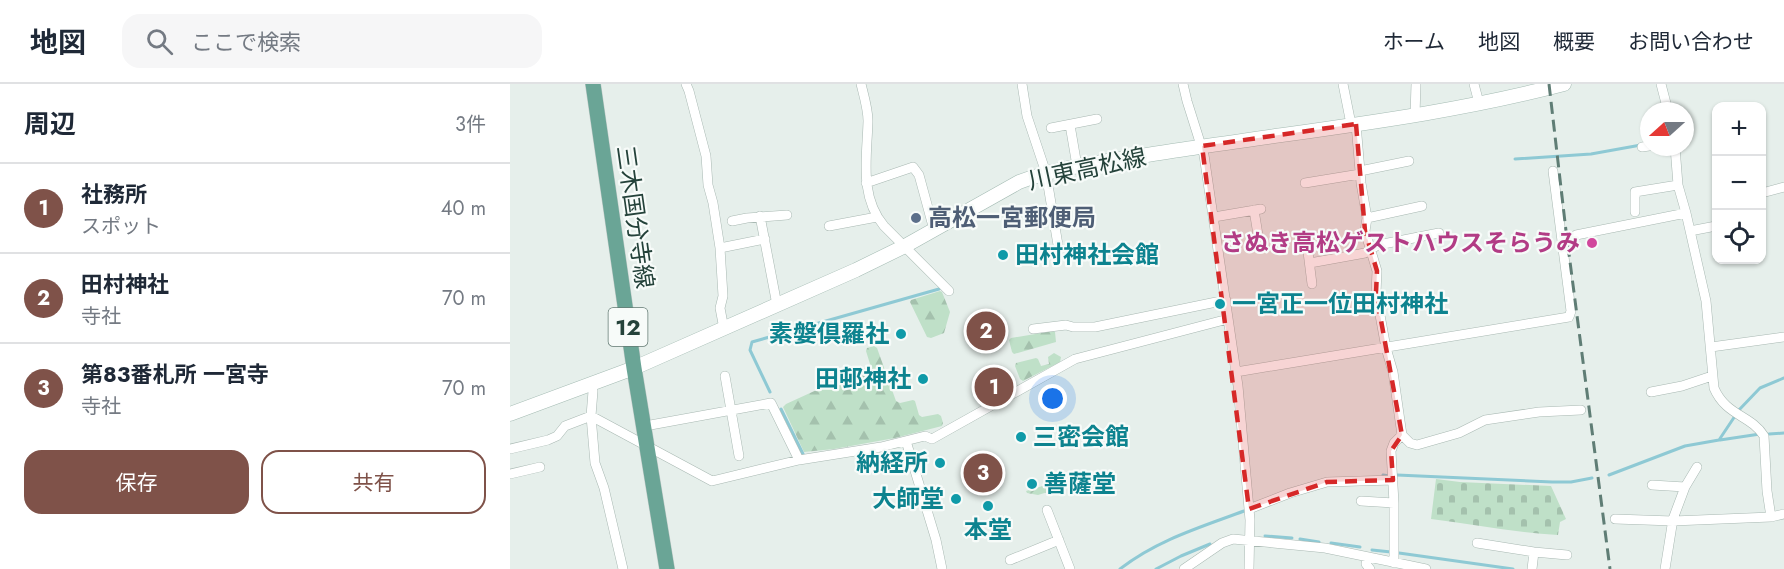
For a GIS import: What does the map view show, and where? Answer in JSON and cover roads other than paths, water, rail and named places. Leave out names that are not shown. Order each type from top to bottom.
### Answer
[{"type":"main road","name":"三木国分寺線","points":[[593,84],[634,368],[667,569]]},
{"type":"main road","name":"川東高松線","points":[[510,414],[634,368],[856,270],[905,246],[1020,182],[1046,173],[1202,146],[1415,115],[1564,84]]},
{"type":"street","points":[[686,84],[706,156],[708,185],[720,248],[723,296],[720,308],[724,329]]},
{"type":"street","points":[[861,84],[868,120],[866,183],[870,201],[877,217],[949,291]]},
{"type":"street","points":[[1022,84],[1027,116],[1046,173],[1058,245]]},
{"type":"street","points":[[1183,84],[1202,146],[1236,372],[1249,509],[1249,569]]},
{"type":"street","points":[[1342,84],[1354,124],[1367,218],[1365,231],[1377,271],[1376,293],[1393,372],[1402,435],[1410,443],[1417,445],[1458,432],[1485,420],[1539,412],[1581,410]]},
{"type":"street","points":[[1415,115],[1416,84]]},
{"type":"street","points":[[1474,84],[1479,103]]},
{"type":"street","points":[[1661,84],[1666,102]]},
{"type":"street","points":[[1051,128],[1097,119]]},
{"type":"street","points":[[1070,125],[1077,166]]},
{"type":"street","points":[[1676,156],[1678,185],[1706,301],[1713,346],[1714,388],[1719,399],[1727,408],[1759,428],[1764,436],[1771,517]]},
{"type":"street","points":[[1305,183],[1409,161]]},
{"type":"street","points":[[866,183],[913,167],[919,175],[934,230]]},
{"type":"street","points":[[1236,372],[1569,317],[1571,311],[1553,171]]},
{"type":"street","points":[[1635,212],[1635,192],[1678,185]]},
{"type":"street","points":[[1766,192],[1784,187]]},
{"type":"street","points":[[1367,218],[1422,206]]},
{"type":"street","points":[[1214,217],[1258,209],[1259,241]]},
{"type":"street","points":[[1576,234],[1686,213]]},
{"type":"street","points":[[732,221],[787,214]]},
{"type":"street","points":[[760,216],[777,305]]},
{"type":"street","points":[[829,226],[877,217]]},
{"type":"street","points":[[1690,231],[1712,227]]},
{"type":"street","points":[[1310,263],[1365,253],[1378,245],[1439,233]]},
{"type":"street","points":[[720,248],[765,238]]},
{"type":"street","points":[[1307,244],[1312,285]]},
{"type":"street","points":[[1033,329],[1066,325],[1095,327],[1226,300]]},
{"type":"street","points":[[510,449],[558,436],[565,426],[591,416],[712,481],[799,460],[925,436],[932,439],[1075,360],[1228,319]]},
{"type":"street","points":[[1713,346],[1784,337]]},
{"type":"street","points":[[725,376],[739,456]]},
{"type":"street","points":[[1651,392],[1682,386],[1712,376]]},
{"type":"street","points":[[591,385],[595,463],[604,488],[623,569]]},
{"type":"street","points":[[645,426],[771,403],[799,460]]},
{"type":"street","points":[[1394,563],[1391,451],[1394,443],[1402,435]]},
{"type":"street","points":[[906,441],[936,540],[942,569]]},
{"type":"street","points":[[1665,569],[1673,521],[1685,487],[1697,466]]},
{"type":"street","points":[[510,474],[540,467]]},
{"type":"street","points":[[1249,509],[1327,482],[1393,480]]},
{"type":"street","points":[[1652,485],[1685,487]]},
{"type":"street","points":[[1361,501],[1394,503]]},
{"type":"street","points":[[1047,510],[1070,569]]},
{"type":"street","points":[[1615,519],[1673,521],[1771,517],[1784,514]]},
{"type":"street","points":[[1184,569],[1222,543],[1233,539],[1325,548],[1426,569]]},
{"type":"street","points":[[1010,560],[1059,540]]},
{"type":"street","points":[[1478,543],[1567,555]]},
{"type":"street","points":[[1532,569],[1534,552]]},
{"type":"street","points":[[1367,557],[1366,564],[1370,569]]},
{"type":"waterway","points":[[1515,159],[1591,154],[1640,145]]},
{"type":"waterway","points":[[770,392],[750,350],[752,342],[939,289]]},
{"type":"waterway","points":[[1738,411],[1760,388],[1784,378]]},
{"type":"waterway","points":[[781,409],[804,456]]},
{"type":"waterway","points":[[1609,475],[1685,446],[1719,440],[1735,416]]},
{"type":"waterway","points":[[1769,434],[1784,433]]},
{"type":"waterway","points":[[1720,440],[1760,434]]},
{"type":"waterway","points":[[1383,475],[1390,476]]},
{"type":"waterway","points":[[1397,475],[1552,482],[1571,482],[1592,478]]},
{"type":"waterway","points":[[1120,569],[1164,542],[1244,511]]},
{"type":"waterway","points":[[1265,536],[1292,538]]},
{"type":"waterway","points":[[1300,539],[1319,542]]},
{"type":"waterway","points":[[1331,543],[1360,547]]},
{"type":"waterway","points":[[1156,569],[1210,544]]},
{"type":"waterway","points":[[1372,550],[1391,552]]},
{"type":"waterway","points":[[1399,553],[1513,569]]},
{"type":"railway","points":[[1549,84],[1610,569]]},
{"type":"place","name":"高松一宮郵便局","points":[[916,218]]},
{"type":"place","name":"さぬき高松ゲストハウスそらうみ","points":[[1592,243]]},
{"type":"place","name":"田村神社会館","points":[[1003,255]]},
{"type":"place","name":"一宮正一位田村神社","points":[[1220,304]]},
{"type":"place","name":"田村神社","points":[[986,331]]},
{"type":"place","name":"素媻倶羅社","points":[[901,334]]},
{"type":"place","name":"田邨神社","points":[[923,379]]},
{"type":"place","name":"社務所","points":[[994,387]]},
{"type":"place","name":"三密会館","points":[[1021,437]]},
{"type":"place","name":"納経所","points":[[940,463]]},
{"type":"place","name":"第83番札所 一宮寺","points":[[983,473]]},
{"type":"place","name":"善薩堂","points":[[1032,484]]},
{"type":"place","name":"大師堂","points":[[956,499]]},
{"type":"place","name":"本堂","points":[[988,506]]}]
